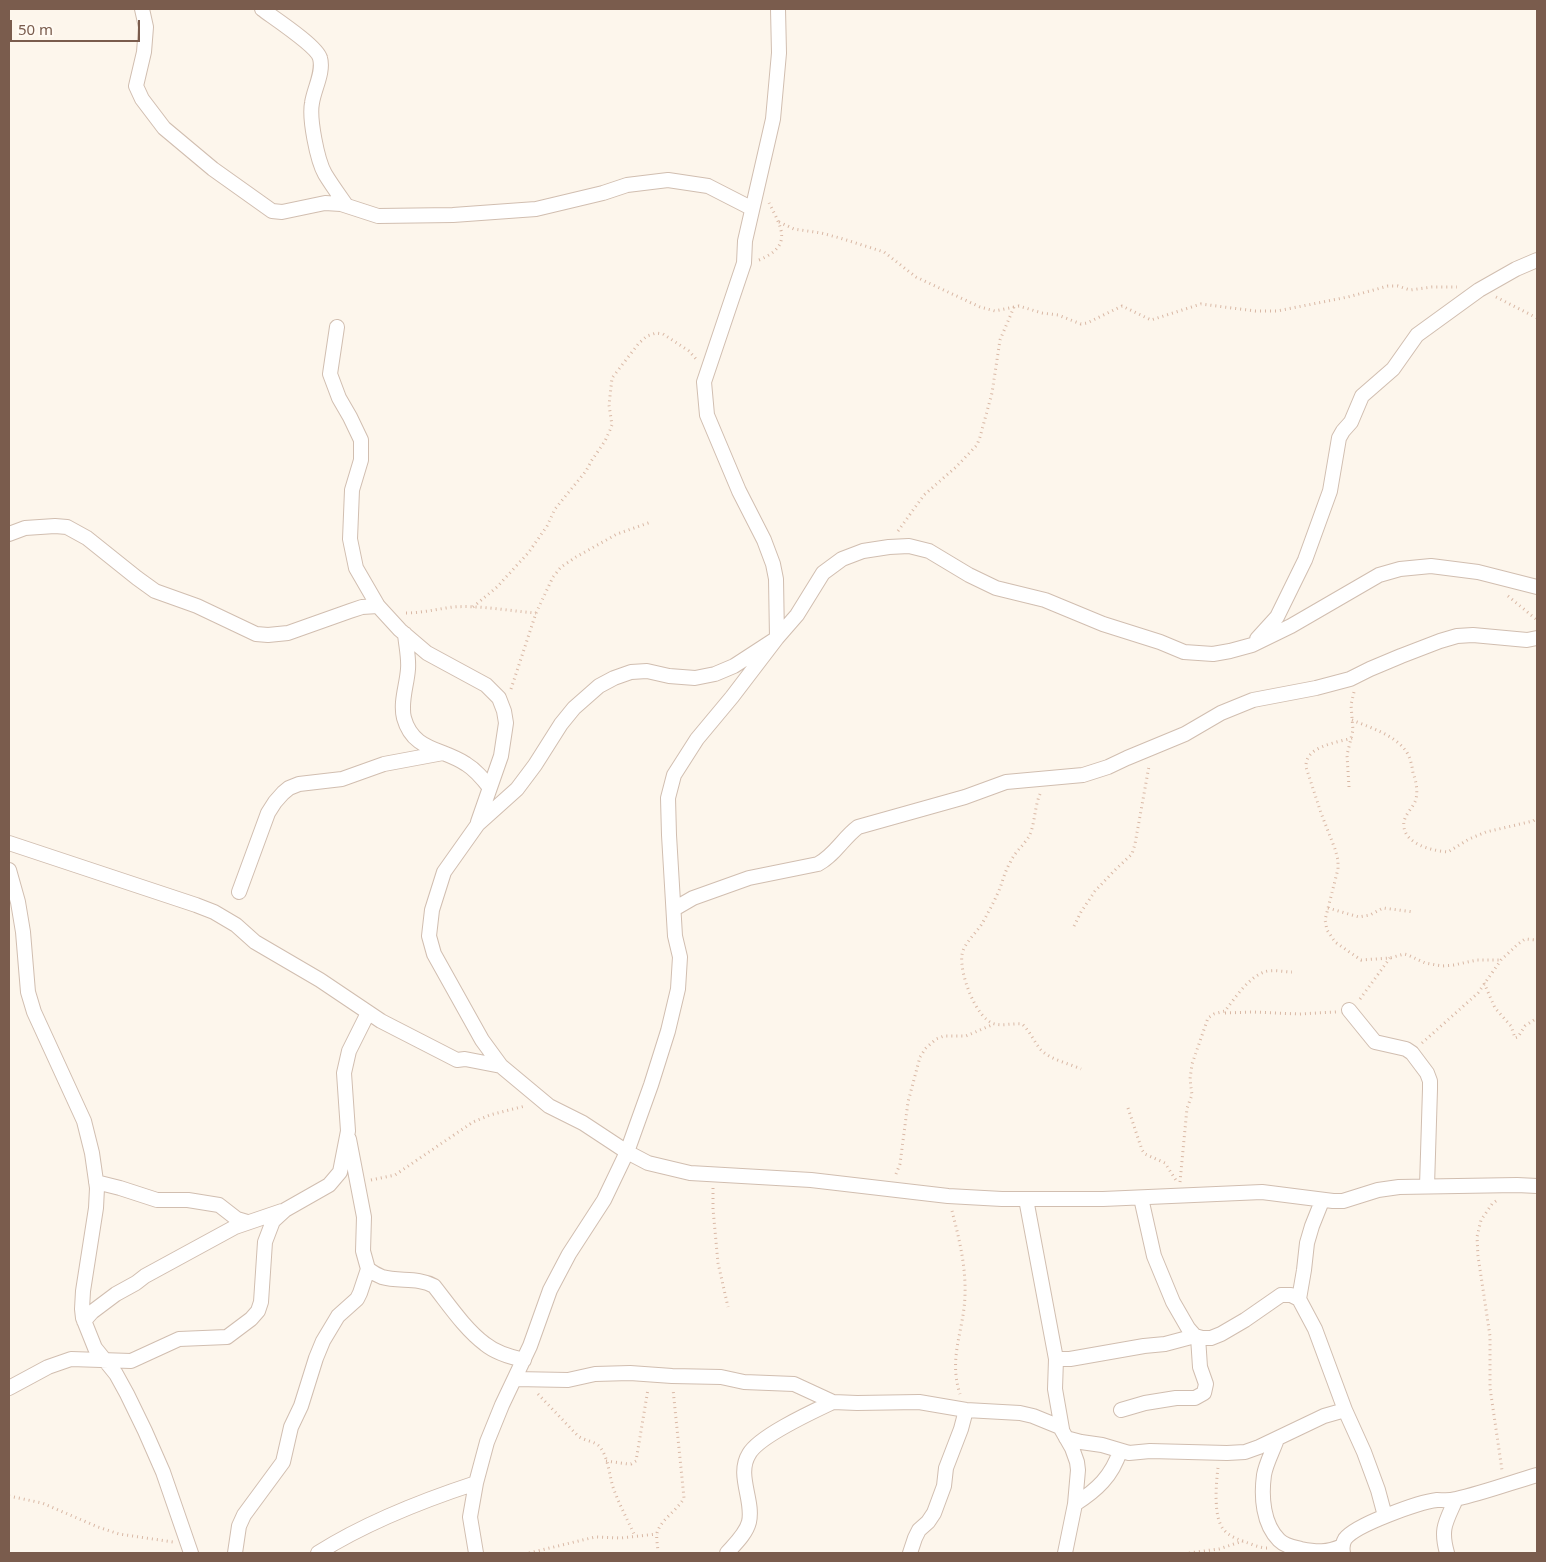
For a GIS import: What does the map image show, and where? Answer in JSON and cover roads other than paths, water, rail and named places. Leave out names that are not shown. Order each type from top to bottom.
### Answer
[{"type":"street","points":[[142,9],[146,27],[144,52],[136,86],[142,99],[164,128],[213,169],[272,211],[282,212],[325,203],[346,205],[378,216],[453,215],[536,210],[627,185],[668,180],[708,186],[751,208]]},
{"type":"street","points":[[262,9],[313,47],[320,57],[321,68],[311,104],[310,116],[319,159],[324,172],[346,205]]},
{"type":"street","points":[[777,638],[776,580],[773,564],[764,540],[739,491],[707,414],[704,382],[743,266],[744,241],[774,119],[779,53],[778,9]]},
{"type":"street","points":[[1252,645],[1276,616],[1304,560],[1330,491],[1339,438],[1351,422],[1362,396],[1393,369],[1416,335],[1479,290],[1516,269],[1537,260]]},
{"type":"street","points":[[337,328],[330,374],[339,398],[361,440],[361,460],[352,490],[350,539],[356,568],[382,610],[405,634],[427,653],[486,685],[499,698],[504,710],[506,723],[501,756],[478,824]]},
{"type":"street","points":[[9,534],[25,528],[67,527],[87,538],[156,591],[197,606],[256,634],[288,633],[362,607],[382,610]]},
{"type":"street","points":[[476,1553],[470,1517],[476,1483],[487,1442],[502,1405],[519,1379],[524,1360],[550,1290],[569,1254],[604,1200],[627,1152],[668,1031],[678,989],[680,957],[675,936],[670,869],[668,798],[674,775],[697,739],[797,615],[823,573],[842,559],[863,551],[885,547],[909,546],[929,551],[969,575],[996,588],[1046,600],[1103,624],[1160,642],[1184,652],[1213,654],[1230,652],[1252,645],[1291,626],[1379,575],[1400,569],[1431,566],[1478,572],[1537,587]]},
{"type":"street","points":[[405,634],[409,668],[403,702],[404,717],[409,732],[423,746],[465,763],[490,788]]},
{"type":"street","points":[[674,909],[702,895],[749,878],[818,864],[826,860],[849,834],[858,828],[965,797],[1006,782],[1083,775],[1108,767],[1185,734],[1221,713],[1253,700],[1316,688],[1350,678],[1440,641],[1473,634],[1526,640],[1537,638]]},
{"type":"street","points":[[777,638],[734,666],[715,674],[695,678],[669,676],[647,671],[631,672],[599,686],[574,708],[517,789],[478,824],[444,872],[432,910],[429,936],[434,954],[467,1016],[501,1066],[549,1106],[583,1123],[627,1152],[648,1163],[690,1173],[868,1185],[948,1196],[1026,1199],[1141,1198],[1262,1192],[1322,1201],[1343,1201],[1378,1190],[1427,1186],[1517,1184],[1537,1186]]},
{"type":"street","points":[[239,892],[268,813],[275,802],[289,788],[298,784],[342,779],[384,764],[443,753]]},
{"type":"street","points":[[9,843],[214,912],[236,925],[255,942],[320,980],[381,1021],[457,1060],[465,1059],[501,1066]]},
{"type":"street","points":[[9,870],[18,902],[28,992],[43,1034],[84,1121],[92,1152],[96,1182],[96,1208],[83,1291],[82,1309],[84,1321],[93,1342],[104,1360],[116,1374],[127,1394],[160,1464],[190,1548]]},
{"type":"street","points":[[1349,1010],[1375,1042],[1406,1049],[1412,1053],[1427,1073],[1430,1081],[1427,1186]]},
{"type":"street","points":[[235,1553],[244,1515],[282,1462],[292,1426],[301,1406],[323,1341],[338,1316],[360,1293],[368,1269],[363,1250],[364,1217],[348,1131],[344,1073],[350,1051],[368,1013]]},
{"type":"street","points":[[9,1388],[57,1363],[71,1359],[131,1361],[179,1339],[228,1337],[239,1330],[258,1311],[261,1302],[265,1242],[273,1221],[287,1209],[329,1185],[340,1172],[348,1131]]},
{"type":"street","points":[[96,1182],[157,1200],[188,1200],[219,1205],[237,1219],[247,1222]]},
{"type":"street","points":[[1121,1410],[1145,1403],[1176,1398],[1195,1398],[1204,1393],[1206,1384],[1200,1367],[1197,1336],[1188,1328],[1173,1302],[1154,1256],[1141,1198]]},
{"type":"street","points":[[1026,1199],[1056,1359],[1055,1389],[1064,1433],[1072,1448],[1078,1470],[1075,1504],[1065,1553]]},
{"type":"street","points":[[1299,1299],[1308,1243],[1312,1226],[1322,1201]]},
{"type":"street","points":[[84,1321],[92,1312],[122,1290],[136,1284],[145,1276],[235,1226],[287,1209]]},
{"type":"street","points":[[368,1269],[382,1277],[414,1280],[434,1286],[459,1318],[484,1344],[503,1355],[524,1360]]},
{"type":"street","points":[[1056,1359],[1070,1359],[1165,1344],[1197,1336],[1210,1338],[1245,1320],[1280,1295],[1291,1295],[1299,1299],[1315,1329],[1345,1410],[1364,1452],[1385,1516]]},
{"type":"street","points":[[519,1379],[568,1380],[595,1374],[630,1373],[721,1377],[744,1382],[794,1384],[833,1402],[919,1402],[966,1410],[1020,1413],[1052,1422],[1064,1433],[1081,1442],[1102,1445],[1129,1453],[1150,1451],[1245,1452],[1324,1416],[1345,1410]]},
{"type":"street","points":[[728,1553],[744,1534],[749,1522],[750,1507],[745,1473],[746,1459],[750,1452],[780,1429],[810,1412],[833,1402]]},
{"type":"street","points":[[910,1553],[919,1530],[934,1513],[944,1486],[946,1468],[966,1410]]},
{"type":"street","points":[[1277,1439],[1265,1474],[1263,1492],[1264,1506],[1272,1531],[1280,1541],[1289,1546],[1323,1552],[1342,1550],[1344,1540],[1354,1530],[1385,1516],[1436,1500],[1456,1499],[1537,1475]]},
{"type":"street","points":[[1075,1504],[1096,1490],[1106,1480],[1118,1460],[1120,1451]]},
{"type":"street","points":[[318,1553],[358,1530],[406,1508],[476,1483]]},
{"type":"street","points":[[1447,1553],[1443,1537],[1444,1527],[1456,1499]]}]
